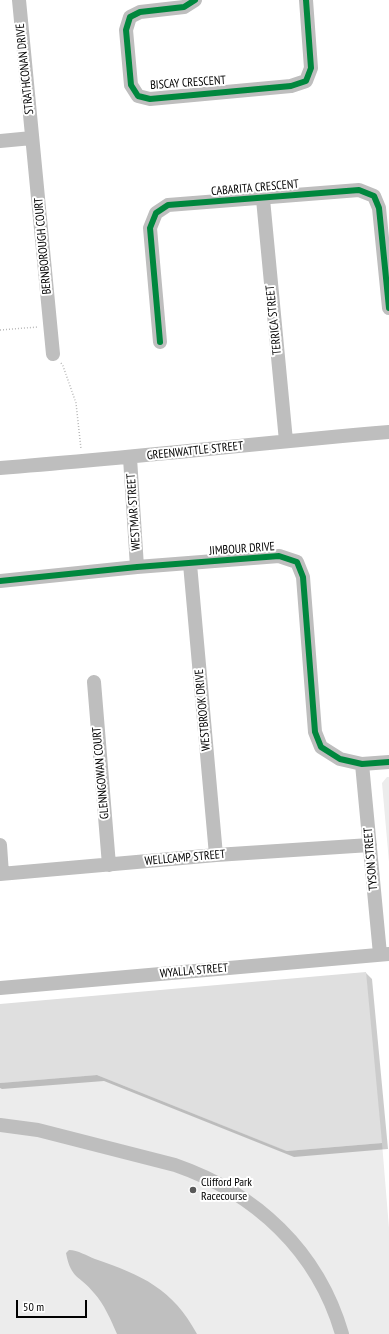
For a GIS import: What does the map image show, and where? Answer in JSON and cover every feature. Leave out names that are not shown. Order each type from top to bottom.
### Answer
[{"type":"street","name":"STRATHCONAN DRIVE","points":[[19,0],[32,138]]},
{"type":"street","name":"BISCAY CRESCENT","points":[[195,0],[184,7],[140,12],[130,18],[126,30],[132,85],[138,96],[150,99],[291,86],[306,81],[311,68],[306,0]]},
{"type":"street","points":[[0,141],[32,138]]},
{"type":"street","name":"BERNBOROUGH COURT","points":[[32,138],[53,354]]},
{"type":"street","name":"CABARITA CRESCENT","points":[[160,342],[150,228],[156,213],[168,205],[359,190],[374,196],[379,208],[389,308]]},
{"type":"street","name":"TERRICA STREET","points":[[262,198],[286,441]]},
{"type":"street","name":"GREENWATTLE STREET","points":[[0,468],[130,458],[286,441],[389,432]]},
{"type":"street","name":"WESTMAR STREET","points":[[130,458],[138,567]]},
{"type":"street","name":"JIMBOUR DRIVE","points":[[0,580],[279,556],[297,562],[303,577],[315,732],[321,747],[340,759],[362,764],[389,762]]},
{"type":"street","name":"WESTBROOK DRIVE","points":[[190,564],[216,856]]},
{"type":"street","name":"GLENNGOWAN COURT","points":[[94,682],[109,865]]},
{"type":"street","name":"TYSON STREET","points":[[362,764],[370,845],[385,954]]},
{"type":"street","points":[[0,845],[1,874]]},
{"type":"street","name":"WELLCAMP STREET","points":[[1,874],[370,845]]},
{"type":"street","name":"WYALLA STREET","points":[[0,988],[385,954]]},
{"type":"street","points":[[0,1125],[38,1130],[175,1165],[200,1174],[229,1189],[271,1220],[294,1245],[316,1274],[332,1307],[342,1334]]},
{"type":"path","points":[[0,330],[50,326]]},
{"type":"path","points":[[53,354],[63,366],[76,403],[81,449]]},
{"type":"shaded area","points":[[387,777],[389,777],[389,862],[382,783]]},
{"type":"shaded area","name":"Clifford Park Racecourse","points":[[97,1075],[286,1151],[382,1143],[389,1228],[389,1334],[0,1334],[0,1083]]},
{"type":"shaded area","points":[[69,1250],[79,1252],[127,1271],[155,1286],[178,1306],[197,1334],[117,1334],[98,1297],[73,1273],[66,1253]]},
{"type":"building","points":[[366,972],[382,1143],[287,1151],[97,1075],[0,1083],[0,1004]]},
{"type":"cycle path","points":[[195,0],[184,7],[140,12],[130,17],[126,30],[131,85],[138,96],[150,99],[291,86],[306,81],[311,68],[306,0]]},
{"type":"cycle path","points":[[160,342],[150,228],[156,213],[168,205],[359,190],[374,196],[379,208],[389,308]]},
{"type":"cycle path","points":[[0,581],[137,567],[279,556],[297,562],[303,577],[315,732],[321,747],[340,759],[362,764],[389,762]]},
{"type":"place","name":"Clifford Park Racecourse","points":[[193,1190]]}]
